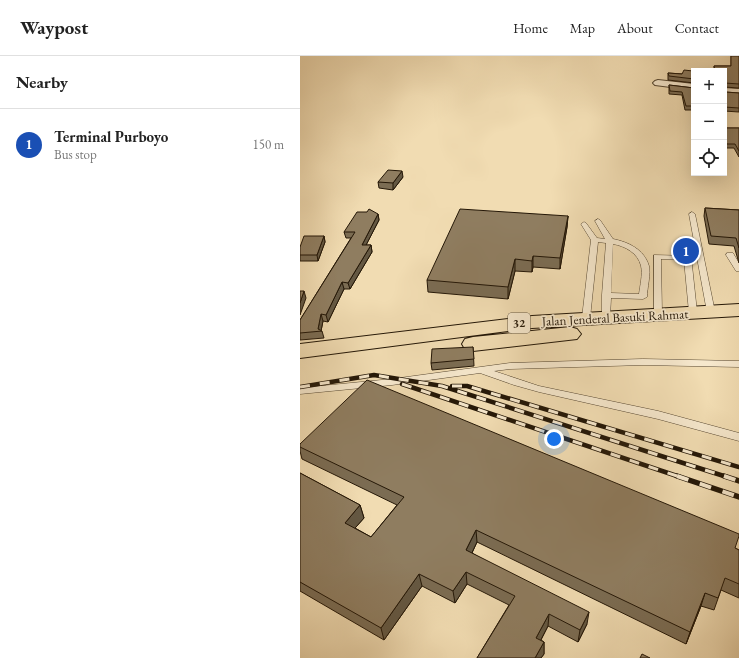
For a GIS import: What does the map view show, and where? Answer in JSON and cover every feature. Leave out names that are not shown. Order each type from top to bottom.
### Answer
[{"type":"highway","name":"Jalan Jenderal Basuki Rahmat","points":[[300,351],[532,322],[658,314],[725,316]]},
{"type":"highway","name":"Jalan Jenderal Basuki Rahmat","points":[[300,365],[725,316]]},
{"type":"street","points":[[658,83],[691,87]]},
{"type":"street","points":[[727,90],[739,92]]},
{"type":"lane","points":[[692,214],[725,316]]},
{"type":"lane","points":[[596,318],[606,295],[610,241],[598,221]]},
{"type":"lane","points":[[584,224],[595,240],[596,318]]},
{"type":"lane","points":[[595,240],[625,244],[637,252],[645,266],[643,297],[606,295]]},
{"type":"lane","points":[[730,255],[738,266]]},
{"type":"lane","points":[[658,314],[656,257],[688,258],[725,316]]},
{"type":"lane","points":[[300,391],[370,384],[510,366],[643,362],[739,364]]},
{"type":"lane","points":[[480,370],[517,383],[658,415],[739,437]]},
{"type":"lane","points":[[370,384],[391,394]]},
{"type":"building","points":[[731,56],[739,56],[739,84],[727,83],[727,68],[714,68],[714,66],[731,66]]},
{"type":"building","points":[[684,70],[691,71],[691,79],[669,76],[668,73],[682,74]]},
{"type":"building","points":[[669,85],[691,88],[691,106],[686,106],[682,92],[670,91]]},
{"type":"building","points":[[727,92],[739,93],[739,108],[727,107]]},
{"type":"building","points":[[727,128],[739,128],[739,151],[735,144],[727,144]]},
{"type":"building","points":[[388,170],[402,171],[393,183],[378,182]]},
{"type":"building","points":[[705,208],[739,210],[739,248],[736,238],[711,236]]},
{"type":"building","points":[[369,209],[378,214],[362,245],[371,245],[348,283],[342,282],[326,315],[321,314],[318,329],[322,331],[300,333],[300,320],[355,232],[344,232],[357,212],[367,212]]},
{"type":"building","points":[[460,209],[568,216],[560,258],[533,256],[532,261],[515,259],[508,287],[427,280]]},
{"type":"building","points":[[304,236],[324,236],[317,255],[300,255],[300,247]]},
{"type":"building","points":[[300,291],[304,291],[300,303]]},
{"type":"building","points":[[473,347],[474,359],[431,363],[432,349]]},
{"type":"building","points":[[367,380],[739,534],[735,548],[739,550],[739,584],[725,578],[718,598],[705,593],[690,632],[476,530],[466,550],[589,612],[580,630],[549,614],[536,638],[544,642],[535,658],[477,658],[515,596],[466,572],[453,591],[419,574],[381,628],[300,582],[300,473],[360,505],[345,523],[371,537],[404,497],[300,447],[300,444]]},
{"type":"building","points":[[642,654],[650,658],[640,658]]},
{"type":"railway","points":[[300,387],[374,375],[442,386],[727,477]]},
{"type":"railway","points":[[402,384],[680,477]]},
{"type":"railway","points":[[452,386],[467,386],[739,467]]},
{"type":"railway","points":[[677,476],[739,497]]},
{"type":"railway","points":[[727,477],[739,481]]},
{"type":"place","name":"Terminal Purboyo","points":[[686,251]]}]
